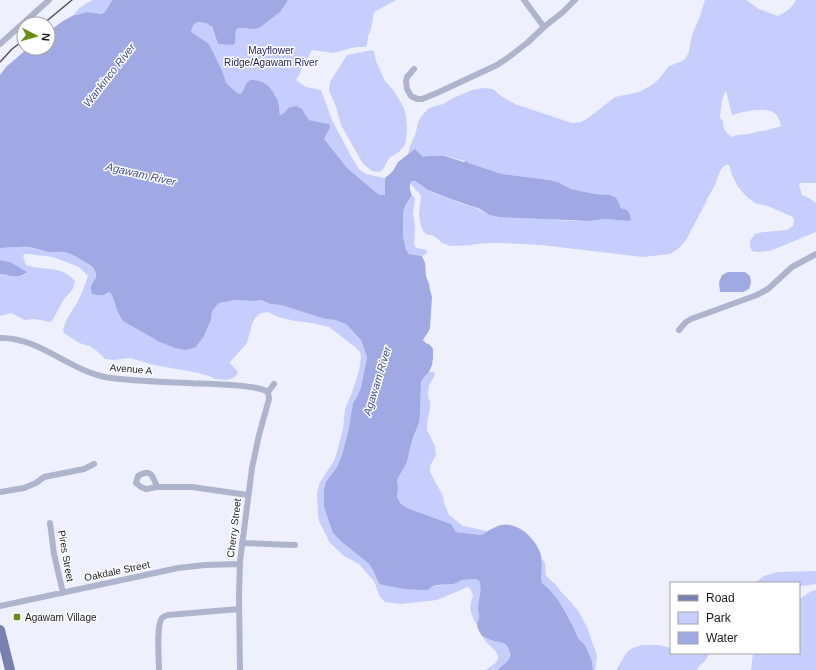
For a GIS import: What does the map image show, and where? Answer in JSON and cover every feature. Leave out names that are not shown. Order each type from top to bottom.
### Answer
[{"type":"main road","points":[[0,630],[10,670]]},
{"type":"street","points":[[0,44],[49,0]]},
{"type":"street","points":[[524,0],[544,27]]},
{"type":"street","points":[[414,69],[407,77],[406,81],[407,89],[411,96],[419,99],[441,92],[503,61],[564,12],[575,0]]},
{"type":"street","points":[[679,330],[691,319],[757,295],[768,289],[792,268],[816,254]]},
{"type":"street","name":"Avenue A","points":[[0,338],[14,338],[28,342],[86,370],[107,377],[176,383],[248,386],[263,389],[268,392]]},
{"type":"street","points":[[268,392],[274,384]]},
{"type":"street","name":"Cherry Street","points":[[240,670],[239,609],[242,543],[254,453],[269,399],[268,392]]},
{"type":"street","points":[[0,492],[24,488],[36,483],[44,477],[84,469],[94,464]]},
{"type":"street","points":[[157,488],[192,488],[248,495]]},
{"type":"street","name":"Pires Street","points":[[50,523],[54,554],[62,593]]},
{"type":"street","points":[[242,543],[295,545]]},
{"type":"street","name":"Oakdale Street","points":[[0,606],[178,568],[200,565],[240,564]]},
{"type":"street","points":[[159,670],[159,634],[161,621],[163,618],[168,615],[239,609]]},
{"type":"green space","points":[[93,0],[112,0],[105,12],[101,14],[87,12],[74,15],[85,4]]},
{"type":"green space","name":"Mayflower Ridge/Agawam River","points":[[287,0],[396,0],[374,12],[367,45],[365,47],[356,47],[333,53],[312,50],[296,80],[306,87],[321,90],[332,120],[352,158],[359,169],[366,174],[385,178],[385,195],[379,195],[371,189],[341,162],[324,139],[329,124],[309,120],[302,109],[288,108],[280,115],[278,111],[279,103],[235,102],[191,32],[192,25],[203,22],[209,25],[212,29],[217,42],[236,38],[236,30],[238,28],[247,29]]},
{"type":"green space","points":[[705,0],[746,0],[759,9],[778,16],[788,10],[796,0],[816,0],[816,183],[801,183],[799,185],[802,195],[816,203],[816,232],[770,251],[752,251],[750,241],[755,234],[787,230],[793,226],[794,220],[793,217],[770,207],[755,203],[747,197],[738,187],[729,165],[724,166],[720,170],[714,187],[686,240],[678,249],[670,254],[643,257],[541,245],[503,243],[451,246],[442,243],[434,236],[426,234],[423,231],[419,214],[421,196],[410,183],[412,181],[435,194],[489,215],[571,221],[605,219],[631,220],[630,214],[627,210],[621,208],[618,201],[610,195],[595,194],[571,189],[558,182],[550,180],[502,174],[466,161],[444,156],[424,157],[408,154],[410,146],[419,120],[429,108],[443,104],[472,90],[483,88],[493,89],[501,96],[515,104],[572,123],[581,122],[615,97],[639,92],[650,86],[658,80],[669,66],[685,59],[689,52],[692,35]],"holes":[[[726,91],[732,115],[756,110],[769,111],[778,117],[781,126],[732,137],[725,130],[723,121],[720,118],[722,101]]]},
{"type":"green space","points":[[372,50],[374,51],[376,61],[385,81],[394,91],[404,108],[407,131],[405,145],[399,152],[389,158],[384,168],[380,172],[372,171],[363,164],[341,125],[336,107],[329,91],[330,82],[347,55]]},
{"type":"green space","points":[[412,195],[415,198],[413,214],[415,226],[414,244],[416,248],[427,250],[426,254],[422,256],[409,254],[406,250],[403,236],[403,213],[406,204]]},
{"type":"green space","points":[[22,247],[47,252],[66,252],[83,260],[91,266],[96,273],[96,278],[91,288],[106,295],[110,292],[114,299],[120,318],[196,347],[204,336],[211,320],[213,310],[222,302],[234,300],[261,300],[270,304],[281,305],[346,324],[361,340],[367,357],[361,387],[353,403],[342,455],[333,472],[343,543],[369,564],[377,581],[428,590],[433,586],[454,584],[462,580],[476,579],[481,585],[478,611],[480,616],[477,625],[471,611],[473,596],[468,587],[437,600],[401,604],[385,602],[380,597],[374,581],[359,564],[344,556],[329,542],[319,521],[317,493],[320,482],[334,461],[343,429],[345,409],[359,371],[361,357],[360,352],[355,347],[329,327],[278,317],[268,312],[261,313],[255,318],[247,343],[230,362],[238,373],[235,377],[227,380],[215,379],[199,373],[154,365],[130,358],[114,360],[105,359],[90,346],[79,343],[63,331],[88,276],[79,267],[53,257],[24,254],[23,256],[26,265],[56,270],[67,274],[75,281],[73,289],[64,299],[50,322],[35,319],[25,320],[11,313],[0,316],[0,274],[16,276],[26,274],[10,262],[0,260],[0,248]]},
{"type":"green space","points":[[429,372],[435,372],[429,385],[428,395],[430,408],[427,430],[435,446],[436,455],[430,466],[430,472],[443,496],[449,515],[463,526],[487,531],[482,535],[456,532],[451,524],[407,508],[401,504],[397,497],[397,480],[407,462],[420,413],[421,382]]},
{"type":"green space","points":[[542,559],[545,563],[546,576],[571,602],[579,612],[587,627],[597,657],[595,670],[593,670],[592,661],[585,645],[578,638],[573,626],[549,589],[542,583]]},
{"type":"green space","points":[[816,571],[816,584],[800,587],[800,582],[756,582],[764,576],[777,572]]},
{"type":"green space","points":[[816,590],[816,670],[751,670],[753,654],[800,654],[800,598]]},
{"type":"green space","points":[[482,636],[492,641],[505,643],[509,647],[510,655],[504,665],[496,669],[484,670],[496,662],[498,656],[496,651]]},
{"type":"green space","points":[[643,645],[659,645],[670,648],[670,654],[709,654],[707,659],[697,670],[616,670],[628,651]]},
{"type":"water","points":[[112,0],[288,0],[280,12],[259,28],[238,28],[236,30],[235,43],[233,45],[218,44],[212,27],[206,23],[198,22],[193,25],[191,32],[209,44],[223,73],[226,83],[238,94],[242,93],[246,84],[250,80],[259,81],[266,84],[273,92],[278,101],[280,115],[288,108],[296,106],[302,109],[309,120],[329,124],[330,128],[324,139],[347,168],[379,195],[385,195],[385,178],[393,171],[398,162],[415,149],[423,157],[444,156],[464,162],[466,161],[502,174],[550,180],[558,182],[571,189],[595,194],[610,195],[616,198],[621,208],[627,210],[630,214],[631,220],[628,221],[605,219],[589,221],[499,217],[489,215],[480,209],[428,190],[415,181],[412,181],[410,185],[412,195],[406,204],[403,213],[403,236],[406,250],[409,254],[422,256],[425,263],[426,276],[432,297],[430,328],[423,340],[433,349],[433,358],[429,372],[421,382],[419,422],[411,444],[407,462],[397,480],[397,497],[401,504],[407,508],[451,524],[456,532],[482,535],[501,525],[508,525],[514,526],[526,533],[535,543],[541,555],[542,583],[558,600],[578,638],[585,645],[592,661],[593,670],[497,670],[507,662],[510,653],[505,644],[492,641],[482,636],[478,629],[478,609],[481,587],[479,581],[476,579],[462,580],[454,584],[433,586],[428,590],[404,589],[380,584],[369,564],[333,533],[324,507],[324,490],[326,482],[337,467],[342,455],[353,403],[361,387],[367,357],[361,340],[346,324],[281,305],[270,304],[261,300],[234,300],[222,302],[213,310],[211,320],[204,336],[196,347],[186,350],[175,348],[160,342],[123,321],[110,292],[102,295],[92,294],[91,286],[96,278],[96,274],[93,268],[86,262],[64,252],[49,252],[25,247],[0,248],[0,75],[6,67],[19,56],[56,56],[56,26],[63,21],[74,15],[87,12],[101,14],[105,12]]},
{"type":"water","points":[[0,260],[10,262],[27,272],[21,276],[0,274]]},
{"type":"water","points":[[728,272],[745,272],[750,276],[751,283],[749,289],[743,292],[720,292],[719,282],[722,275]]},
{"type":"railway","points":[[53,16],[72,0]]},
{"type":"railway","points":[[0,62],[16,46]]},
{"type":"place","name":"Agawam Village","points":[[17,617]]},
{"type":"water label","name":"Wankinco River","points":[[109,75]]},
{"type":"water label","name":"Agawam River","points":[[141,174]]},
{"type":"water label","name":"Agawam River","points":[[377,381]]}]
